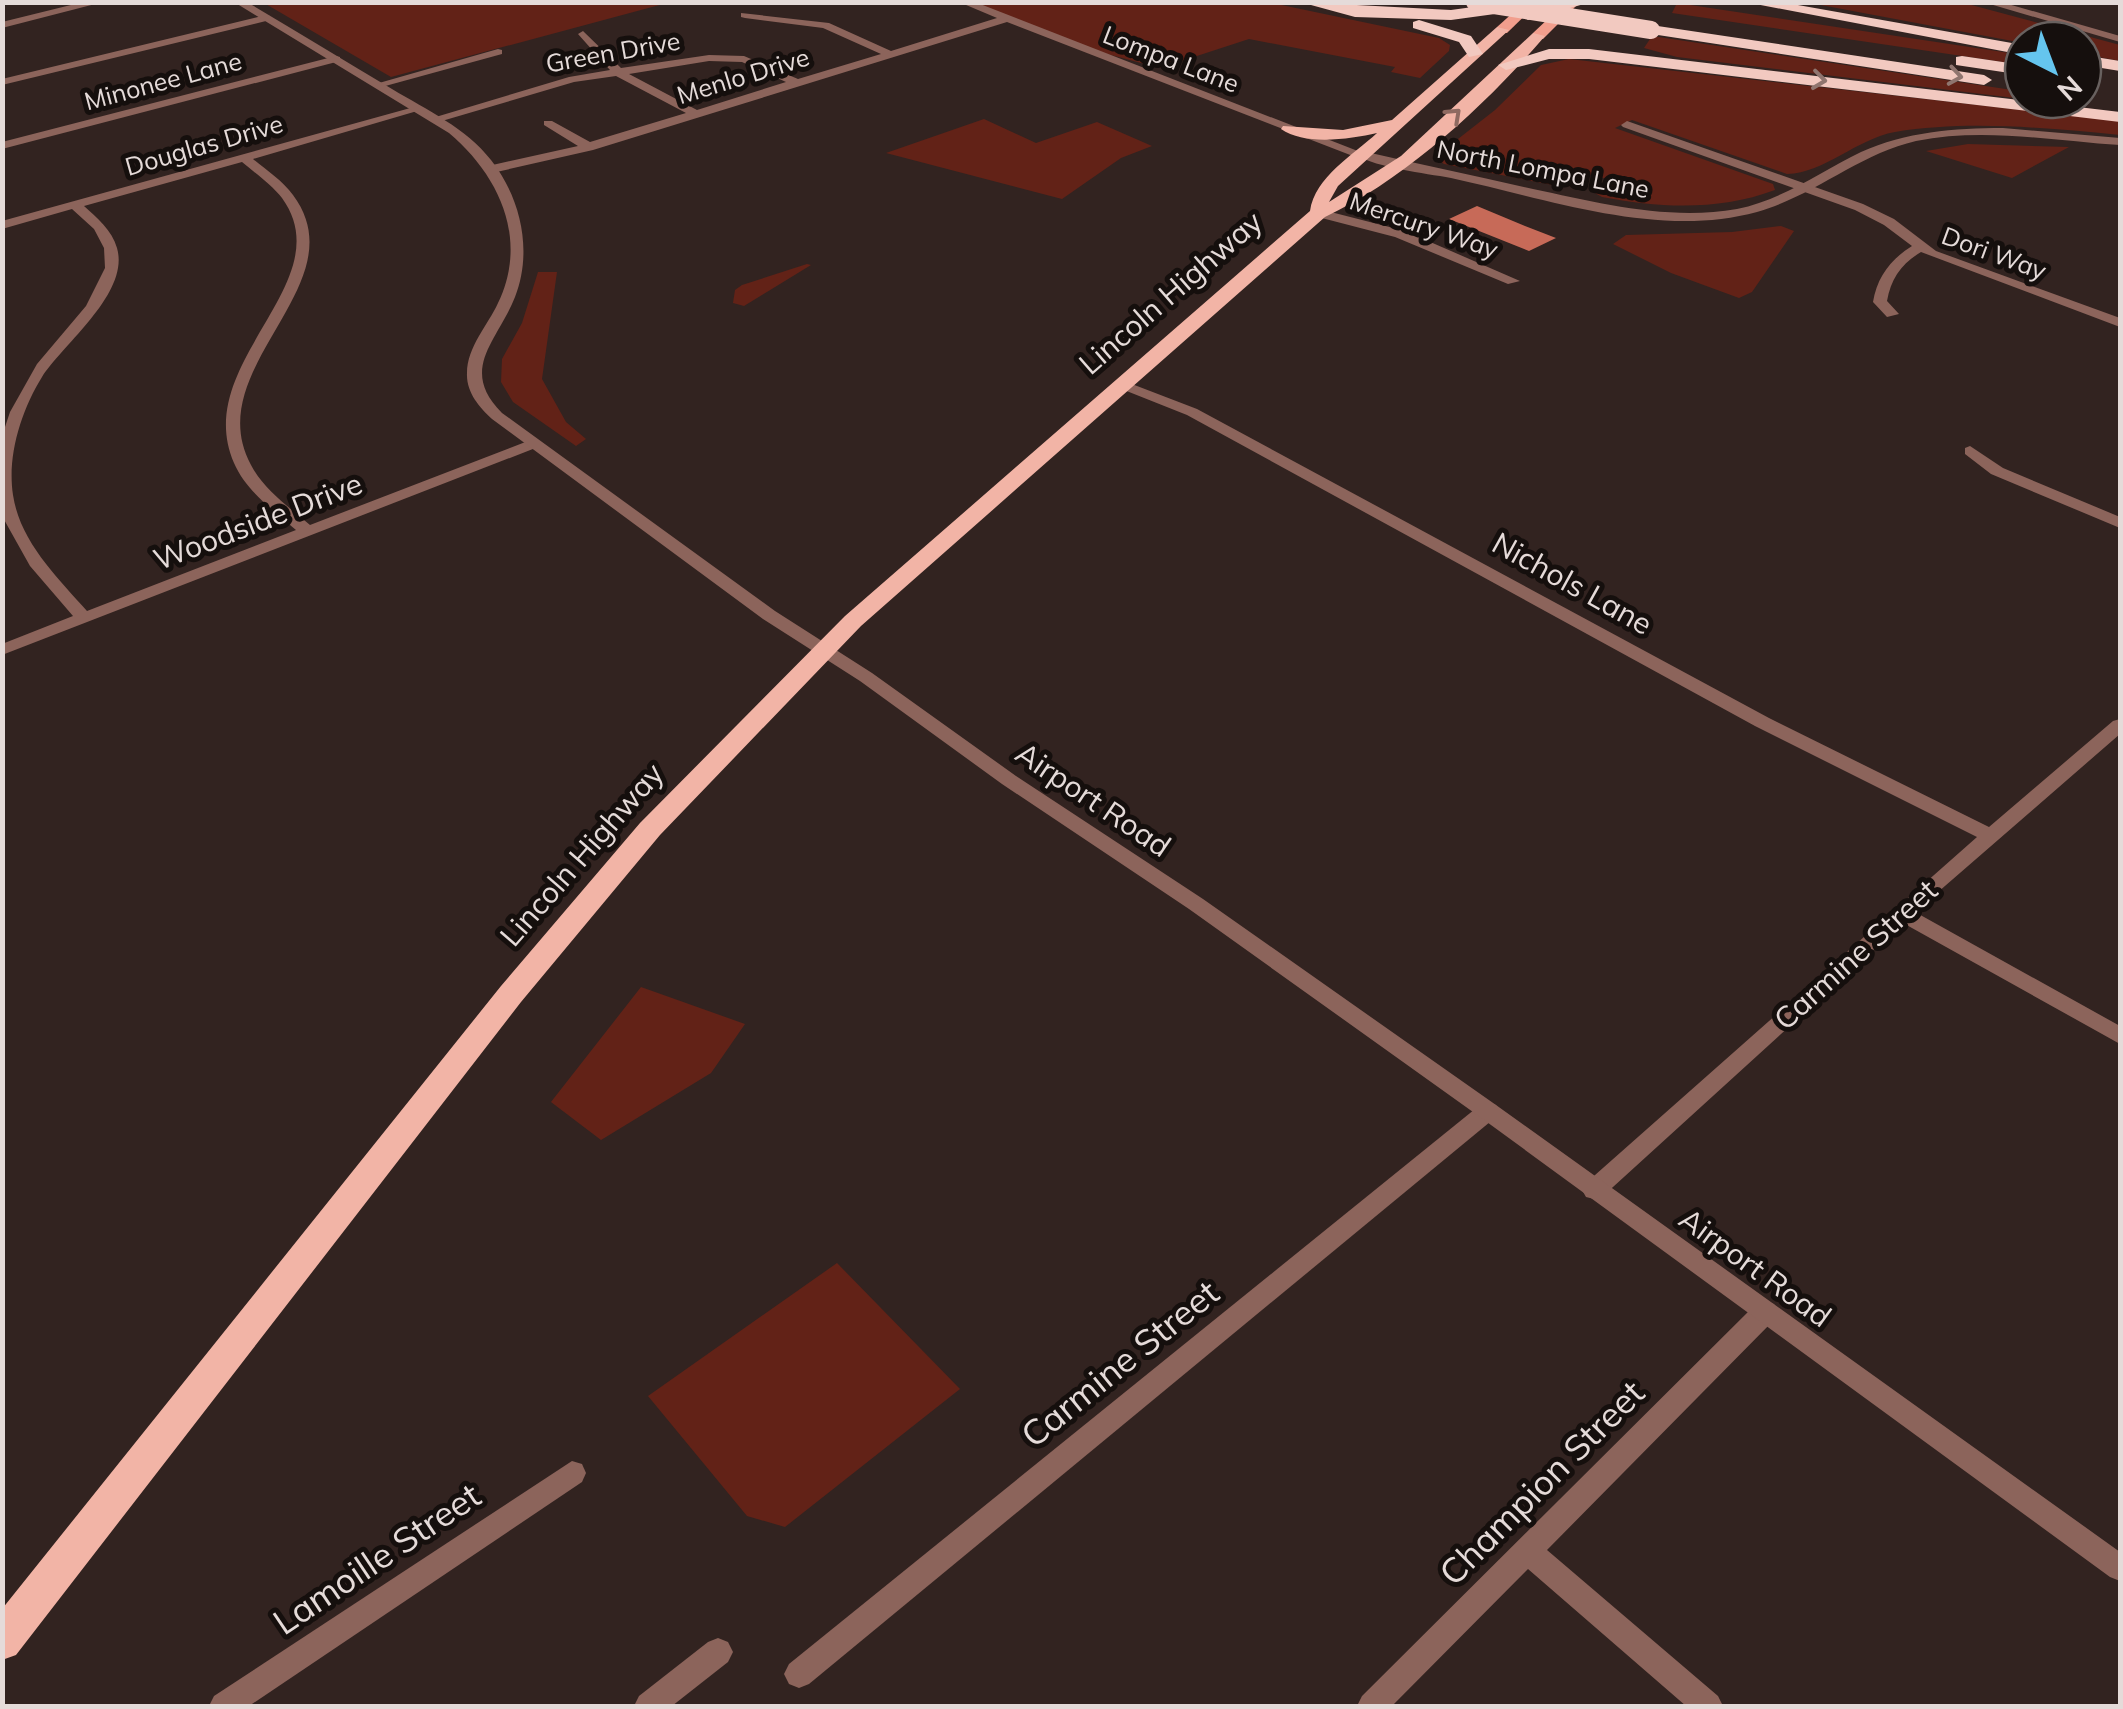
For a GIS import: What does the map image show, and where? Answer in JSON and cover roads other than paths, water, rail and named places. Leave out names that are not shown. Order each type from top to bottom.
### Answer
[{"type":"highway","points":[[1306,2],[1452,33],[1470,44],[1474,54]]},
{"type":"highway","points":[[1475,2],[2003,67]]},
{"type":"highway","points":[[1740,2],[2003,47]]},
{"type":"highway","points":[[1335,8],[1451,15],[1554,5],[2003,83]]},
{"type":"highway","points":[[1502,30],[1520,18],[1554,5]]},
{"type":"highway","points":[[1538,36],[1554,5]]},
{"type":"highway","points":[[1554,5],[1599,38],[1622,47],[1722,69]]},
{"type":"highway","name":"Lincoln Highway","points":[[1320,213],[1321,196],[1328,187],[1502,30]]},
{"type":"highway","name":"Lincoln Highway","points":[[2,1640],[600,885],[824,650],[931,551],[1320,213],[1362,194],[1400,164],[1538,36]]},
{"type":"highway","points":[[1506,65],[1572,53],[2120,117]]},
{"type":"highway","points":[[1400,164],[1388,156],[1420,126],[1417,106]]},
{"type":"highway","points":[[1289,129],[1343,135],[1398,123]]},
{"type":"street","points":[[2,25],[98,2]]},
{"type":"street","name":"Airport Road","points":[[239,2],[435,119],[468,142],[492,170],[514,210],[518,243],[510,291],[478,357],[474,374],[483,402],[533,444],[769,615],[1078,828],[1196,904],[2120,1568]]},
{"type":"street","name":"Lompa Lane","points":[[964,2],[1362,154]]},
{"type":"street","points":[[1988,2],[2120,39]]},
{"type":"street","points":[[745,15],[822,25],[890,54]]},
{"type":"street","points":[[2,82],[266,18]]},
{"type":"street","name":"Menlo Drive","points":[[492,170],[589,147],[1006,18]]},
{"type":"street","points":[[583,34],[618,72],[696,114]]},
{"type":"street","points":[[378,85],[498,52]]},
{"type":"street","name":"Green Drive","points":[[435,119],[564,82],[726,56],[750,60],[797,82]]},
{"type":"street","name":"Minonee Lane","points":[[2,146],[336,59]]},
{"type":"street","name":"Douglas Drive","points":[[2,225],[418,108]]},
{"type":"street","points":[[548,124],[589,147]]},
{"type":"street","name":"Dori Way","points":[[1627,125],[1876,214],[1919,248],[2120,323]]},
{"type":"street","name":"North Lompa Lane","points":[[1362,154],[1598,206],[1664,215],[1747,211],[1805,188],[1881,148],[1926,137],[1986,134],[2120,142]]},
{"type":"street","points":[[244,158],[282,191],[299,220],[304,247],[291,295],[248,360],[236,387],[231,434],[249,476],[308,532]]},
{"type":"street","points":[[74,205],[89,214],[108,240],[112,269],[92,312],[41,367],[22,401],[12,422],[3,471],[4,494],[20,540],[84,618]]},
{"type":"street","name":"Mercury Way","points":[[1320,213],[1405,236],[1512,280]]},
{"type":"street","points":[[1892,314],[1880,302],[1880,292],[1898,262],[1919,248]]},
{"type":"street","name":"Nichols Lane","points":[[1124,385],[1192,412],[1762,722],[1992,837]]},
{"type":"street","name":"Woodside Drive","points":[[2,650],[533,444]]},
{"type":"street","points":[[1970,451],[1996,471],[2120,523]]},
{"type":"street","name":"Carmine Street","points":[[1594,1190],[1901,913],[2120,725]]},
{"type":"street","points":[[1901,913],[2120,1036]]},
{"type":"street","name":"Carmine Street","points":[[799,1674],[1488,1112]]},
{"type":"street","name":"Champion Street","points":[[1372,1706],[1765,1312]]},
{"type":"street","name":"Lamoille Street","points":[[224,1706],[572,1473]]},
{"type":"street","points":[[1528,1551],[1708,1706]]},
{"type":"street","points":[[649,1706],[718,1652]]}]
